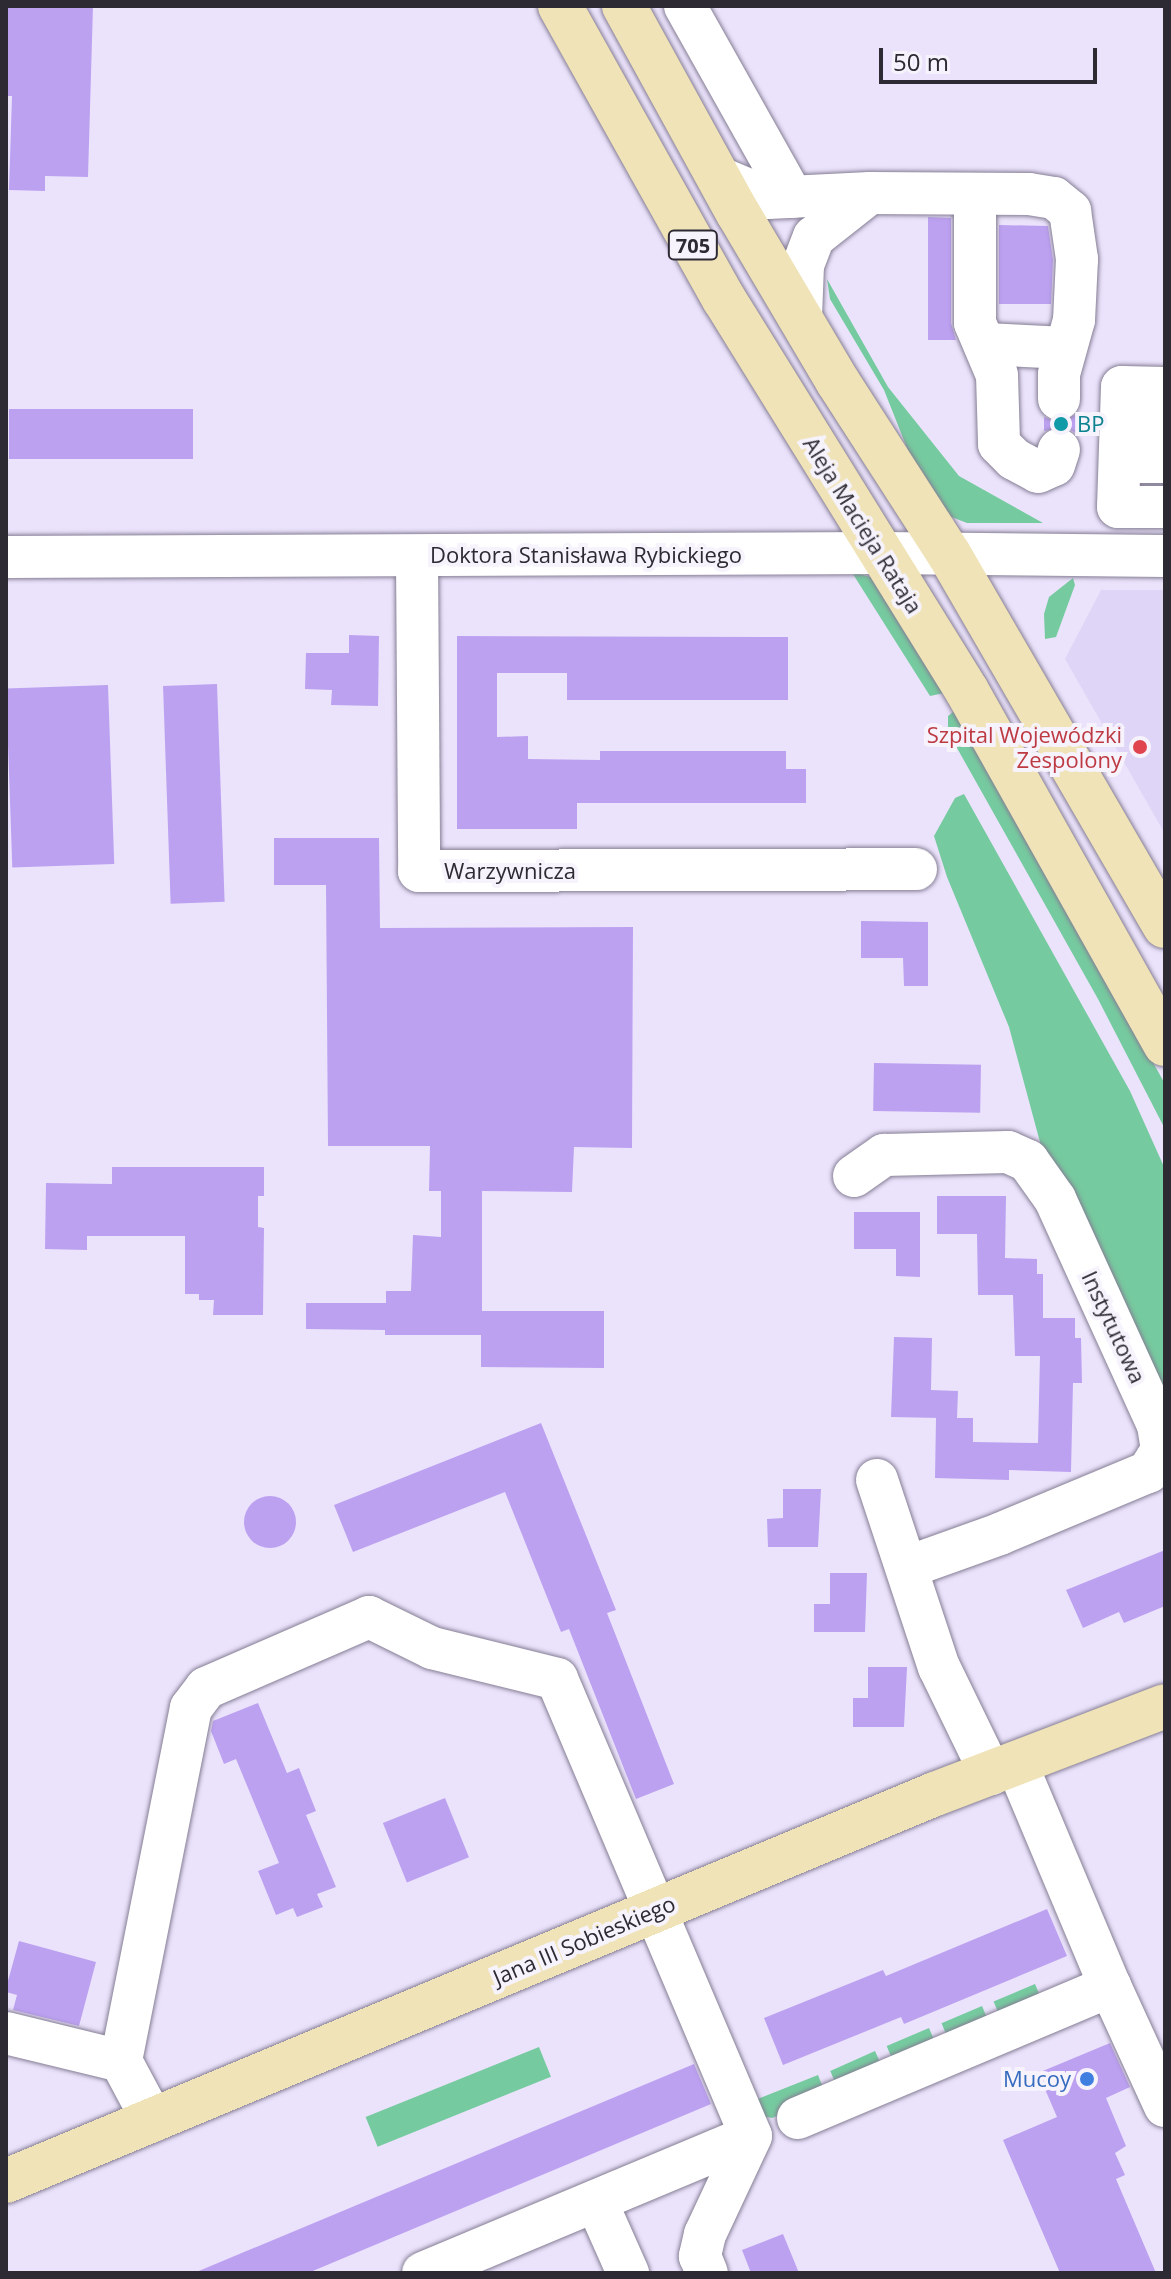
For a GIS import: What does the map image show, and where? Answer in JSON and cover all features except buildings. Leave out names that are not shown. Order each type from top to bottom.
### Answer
[{"type":"main road","name":"Aleja Macieja Rataja","points":[[560,6],[724,299],[967,691],[1165,1044]]},
{"type":"main road","name":"705","points":[[624,6],[718,177],[838,382],[949,554],[1165,926]]},
{"type":"main road","name":"Jana III Sobieskiego","points":[[6,2181],[657,1910],[1165,1706]]},
{"type":"street","points":[[685,6],[792,197]]},
{"type":"street","points":[[718,177],[768,198],[870,193],[1029,194],[1054,198],[1070,211],[1077,259],[1074,320],[1059,374],[1059,399]]},
{"type":"street","points":[[801,317],[803,265],[814,237],[870,193]]},
{"type":"street","points":[[975,194],[975,323],[997,375],[997,437],[1001,449],[1038,472],[1054,465],[1059,450]]},
{"type":"street","points":[[986,344],[1065,348]]},
{"type":"street","points":[[1165,388],[1122,387],[1118,507],[1165,507]]},
{"type":"street","points":[[1120,451],[1165,421]]},
{"type":"street","points":[[1120,451],[1165,440]]},
{"type":"street","points":[[1120,451],[1165,462]]},
{"type":"street","points":[[1120,451],[1165,484]]},
{"type":"street","name":"Doktora Stanisława Rybickiego","points":[[6,557],[882,553],[1165,556]]},
{"type":"street","name":"Warzywnicza","points":[[417,556],[419,871],[916,869]]},
{"type":"street","name":"Instytutowa","points":[[854,1176],[884,1155],[1008,1152],[1028,1161],[1062,1214],[1158,1425],[1162,1450],[1148,1472],[1000,1534],[908,1567]]},
{"type":"street","points":[[877,1480],[939,1667],[1004,1769],[1165,2106]]},
{"type":"street","points":[[153,2121],[121,2061],[191,1708],[206,1688],[369,1617],[432,1648],[557,1679],[751,2136],[705,2234],[700,2256],[707,2273]]},
{"type":"street","points":[[798,2118],[1110,1986]]},
{"type":"street","points":[[6,2033],[121,2061]]},
{"type":"street","points":[[423,2273],[751,2136]]},
{"type":"street","points":[[596,2201],[628,2273]]},
{"type":"shaded area","name":"Szpital Wojewódzki Zespolony","points":[[1101,590],[1165,590],[1165,834],[1065,659]]},
{"type":"green space","points":[[827,279],[888,387],[959,476],[1043,523],[967,523],[949,516],[911,458],[884,390],[830,299]]},
{"type":"green space","points":[[851,571],[873,578],[949,692],[930,696]]},
{"type":"green space","points":[[1073,578],[1075,585],[1056,637],[1045,639],[1044,614],[1049,597]]},
{"type":"green space","points":[[957,709],[1165,1084],[1165,1129],[1098,999],[948,732],[948,716]]},
{"type":"green space","points":[[964,794],[1130,1091],[1165,1169],[1165,1414],[1044,1157],[1009,1027],[947,877],[934,836],[955,798]]},
{"type":"green space","points":[[1035,1984],[1044,2005],[1003,2023],[994,2002]]},
{"type":"green space","points":[[982,2006],[991,2027],[950,2044],[941,2023]]},
{"type":"green space","points":[[929,2028],[938,2049],[896,2067],[887,2046]]},
{"type":"green space","points":[[539,2047],[551,2077],[378,2147],[366,2117]]},
{"type":"green space","points":[[875,2051],[884,2071],[839,2091],[830,2071]]},
{"type":"green space","points":[[818,2075],[826,2095],[772,2118],[762,2116],[755,2100]]},
{"type":"place","name":"BP","points":[[1061,424]]},
{"type":"place","name":"Szpital Wojewódzki Zespolony","points":[[1140,747]]},
{"type":"place","name":"Mucoy","points":[[1087,2079]]}]
